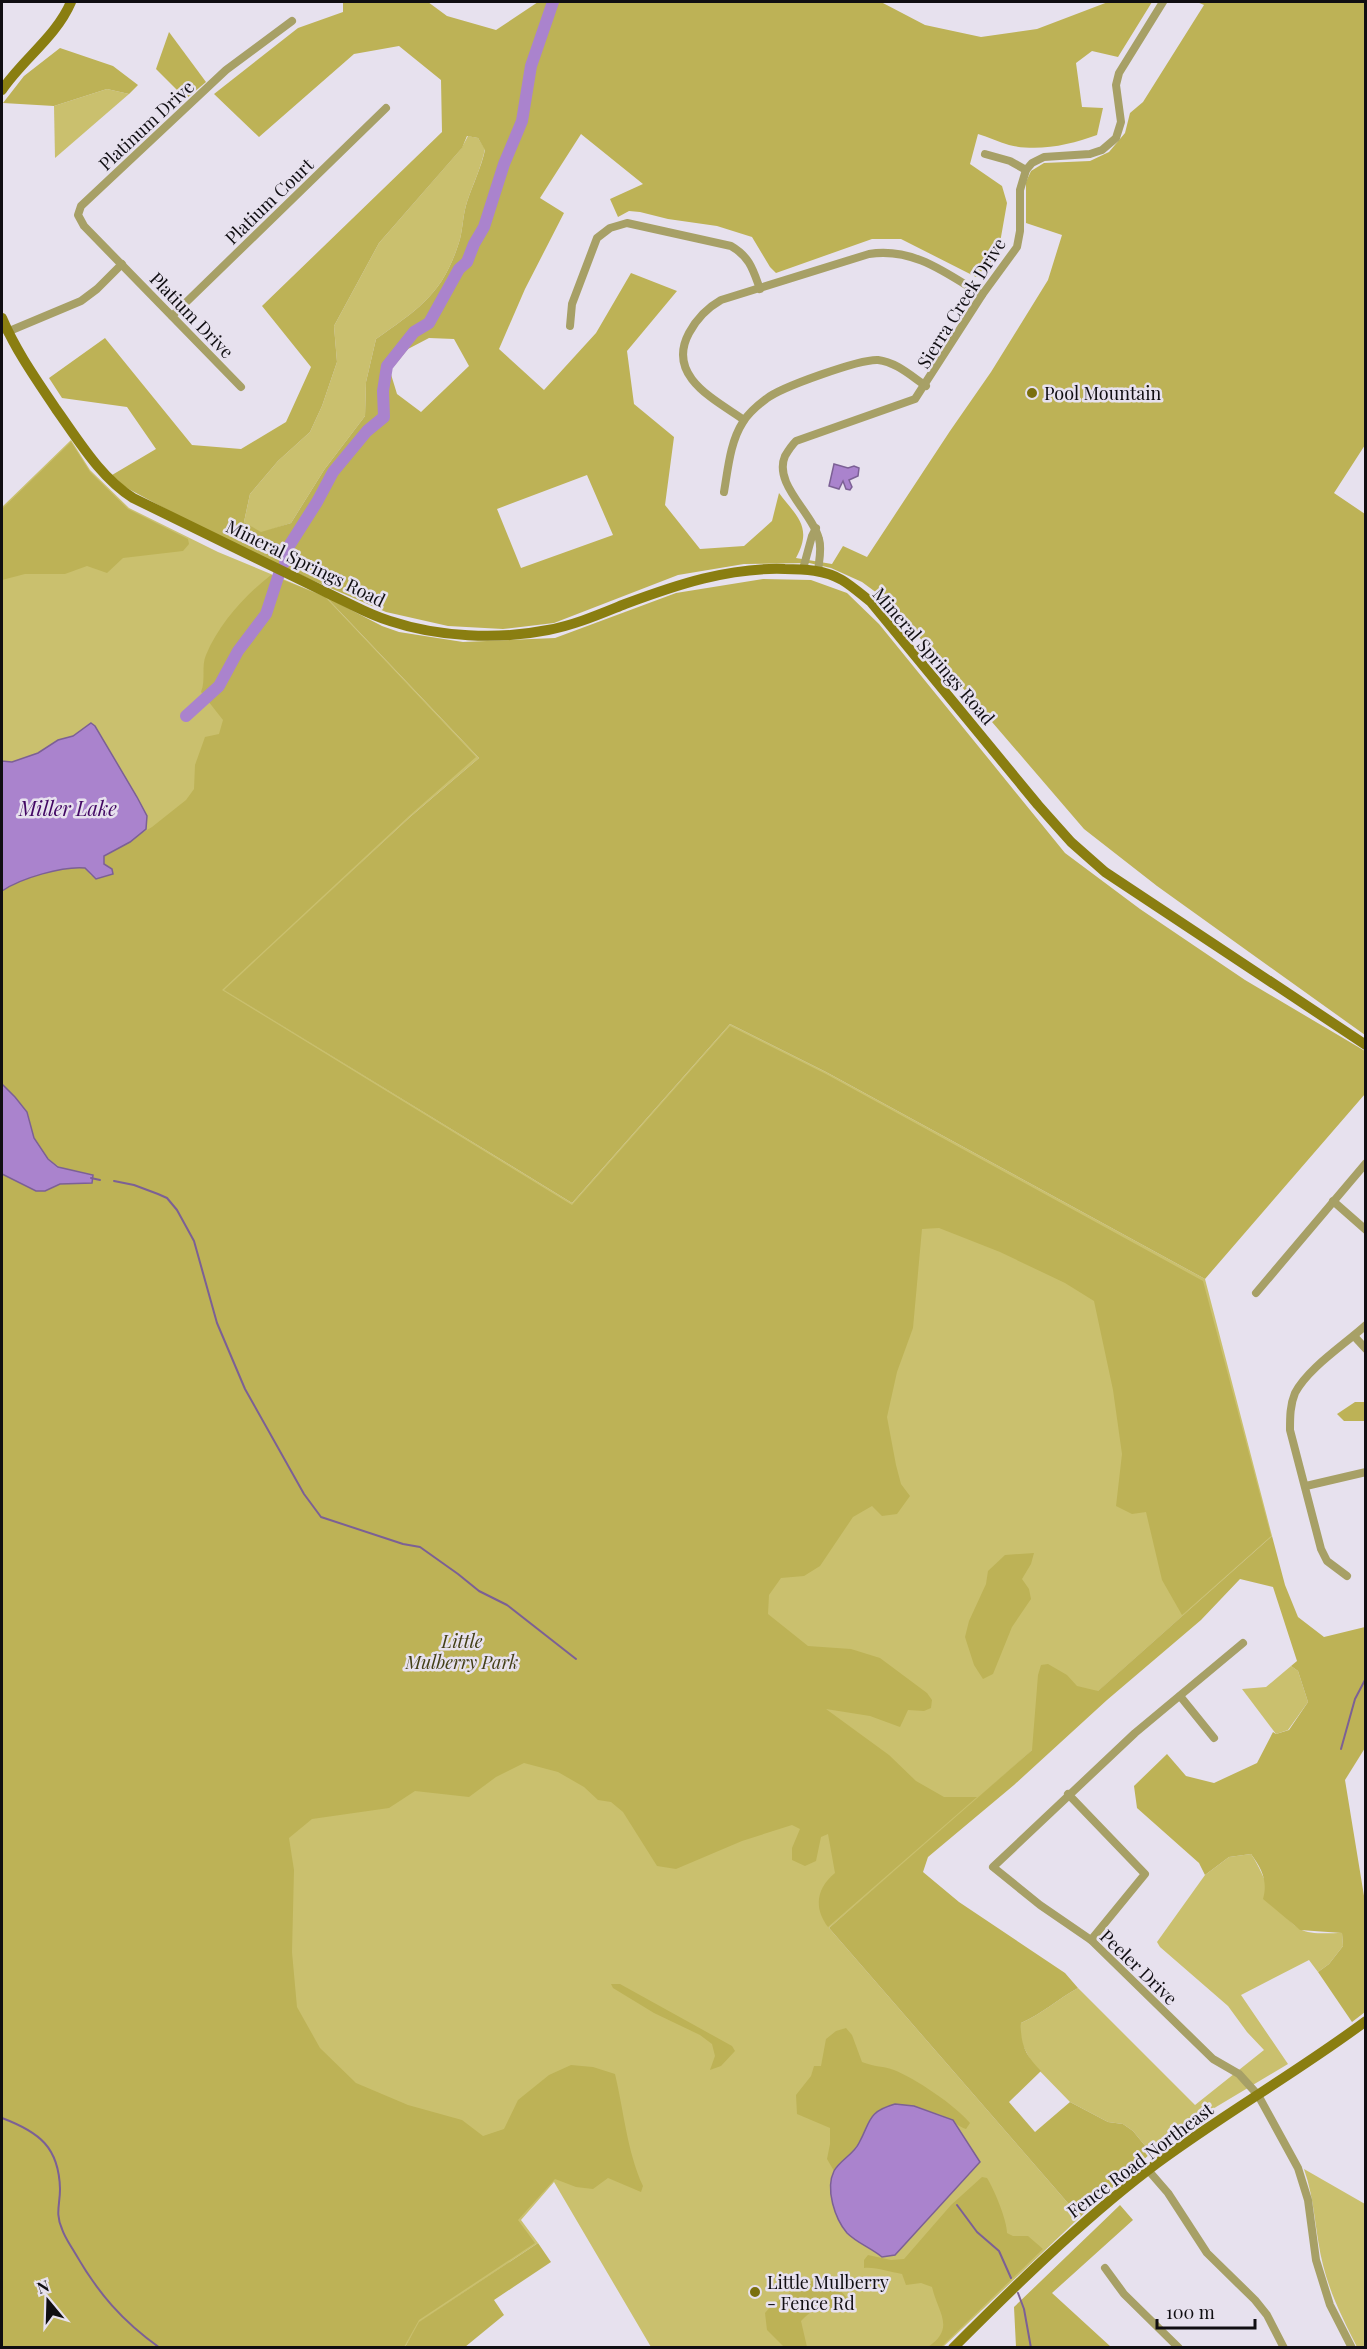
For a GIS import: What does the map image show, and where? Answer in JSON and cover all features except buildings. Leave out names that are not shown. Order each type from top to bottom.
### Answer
[{"type":"street","points":[[2,90],[21,65],[51,35],[71,2]]},
{"type":"street","points":[[986,154],[1010,161],[1026,170],[1032,163],[1044,157],[1090,154],[1102,150],[1116,138],[1121,122],[1116,85],[1119,73],[1163,2]]},
{"type":"street","name":"Platinum Drive","points":[[122,264],[81,221],[78,215],[81,206],[226,70],[292,21]]},
{"type":"street","name":"Platium Court","points":[[171,316],[386,108]]},
{"type":"street","name":"Sierra Creek Drive","points":[[818,571],[821,544],[816,528],[786,485],[782,471],[785,457],[796,441],[915,399],[926,386],[982,295],[1017,247],[1020,231],[1020,190],[1026,170]]},
{"type":"street","points":[[570,326],[572,304],[597,238],[610,228],[627,223],[731,246],[750,261],[760,289]]},
{"type":"street","points":[[744,420],[695,385],[687,371],[682,354],[685,340],[695,322],[710,306],[721,300],[869,254],[885,252],[907,255],[928,262],[982,295]]},
{"type":"street","points":[[7,332],[81,301],[97,289],[122,264]]},
{"type":"street","name":"Platium Drive","points":[[122,264],[241,387]]},
{"type":"street","name":"Mineral Springs Road","points":[[2,318],[17,351],[72,432],[117,488],[352,605],[389,621],[430,631],[467,634],[545,631],[566,627],[669,588],[748,570],[803,569],[818,571],[842,580],[871,602],[1071,842],[1105,872],[1365,1045]]},
{"type":"street","points":[[724,492],[733,447],[744,420],[766,398],[783,389],[862,362],[876,360],[891,363],[926,386]]},
{"type":"street","points":[[803,569],[816,528]]},
{"type":"street","points":[[1256,1293],[1365,1163]]},
{"type":"street","points":[[1333,1201],[1365,1230]]},
{"type":"street","points":[[1347,1576],[1327,1561],[1321,1549],[1290,1430],[1290,1409],[1295,1394],[1305,1378],[1365,1325]]},
{"type":"street","points":[[1354,1336],[1365,1348]]},
{"type":"street","points":[[1306,1486],[1365,1472]]},
{"type":"street","points":[[1091,1940],[1145,1874],[1068,1794],[1135,1733],[1242,1644]]},
{"type":"street","points":[[1180,1696],[1214,1737]]},
{"type":"street","name":"Peeler Drive","points":[[1068,1794],[993,1867],[1040,1905],[1091,1940],[1213,2059],[1239,2074],[1258,2095],[1298,2168],[1308,2200],[1316,2260],[1330,2305],[1352,2348]]},
{"type":"street","name":"Fence Road Northeast","points":[[953,2348],[1084,2223],[1148,2170],[1210,2125],[1365,2022]]},
{"type":"street","points":[[1148,2170],[1168,2193],[1207,2253],[1256,2300],[1267,2314],[1284,2348]]},
{"type":"street","points":[[1105,2268],[1124,2294],[1179,2348]]},
{"type":"green space","points":[[343,2],[428,2],[447,16],[496,30],[538,2],[881,2],[925,25],[981,37],[1037,29],[1108,2],[1152,2],[1118,57],[1092,51],[1076,63],[1082,107],[1103,108],[1097,135],[1076,142],[1031,148],[1009,145],[978,134],[970,164],[1002,186],[1007,203],[998,254],[976,277],[901,239],[872,239],[776,273],[752,237],[717,226],[668,219],[640,212],[629,211],[618,217],[610,199],[643,184],[581,134],[540,198],[564,213],[525,289],[499,349],[544,390],[596,333],[631,273],[677,291],[627,351],[634,404],[674,437],[665,505],[700,549],[744,546],[772,521],[779,493],[797,516],[803,530],[801,547],[796,558],[832,564],[843,546],[867,557],[991,372],[1048,280],[1062,235],[1026,223],[1026,182],[1031,171],[1044,163],[1090,161],[1109,152],[1125,133],[1130,113],[1143,102],[1204,5],[1197,2],[1365,2],[1365,445],[1334,493],[1365,514],[1365,1035],[1157,886],[1084,829],[889,602],[862,582],[831,568],[809,563],[744,564],[678,575],[554,623],[503,629],[448,626],[386,612],[314,581],[212,534],[125,487],[112,475],[156,449],[127,407],[62,398],[49,378],[105,338],[192,445],[241,449],[286,422],[311,367],[262,306],[442,132],[441,80],[399,46],[354,54],[259,137],[214,94],[298,28],[343,12]],"holes":[[[467,136],[478,138],[485,150],[466,207],[454,258],[438,286],[428,298],[376,339],[366,382],[365,416],[324,470],[291,523],[261,532],[244,522],[250,494],[278,461],[310,432],[322,406],[337,362],[334,326],[379,243],[462,148]],[[429,338],[454,339],[469,366],[421,412],[397,394],[390,371],[408,349]],[[587,475],[613,535],[521,568],[497,509]]]},
{"type":"green space","points":[[169,32],[206,82],[186,99],[156,69]]},
{"type":"green space","points":[[60,48],[113,66],[138,85],[129,94],[107,89],[54,106],[3,103],[24,76]]},
{"type":"green space","points":[[107,89],[129,94],[55,158],[54,106]]},
{"type":"green space","points":[[468,136],[478,138],[485,149],[466,207],[454,258],[438,286],[428,298],[376,339],[366,382],[365,416],[324,470],[291,523],[261,533],[244,522],[250,494],[278,461],[310,432],[322,406],[337,362],[334,326],[379,243],[461,149]]},
{"type":"green space","name":"Little Mulberry Park","points":[[71,440],[90,470],[129,508],[218,552],[326,597],[479,758],[410,817],[225,990],[572,1203],[730,1024],[826,1072],[1205,1279],[1272,1536],[947,1826],[829,1928],[1080,2217],[943,2347],[651,2347],[554,2182],[521,2220],[538,2243],[420,2322],[405,2347],[2,2347],[2,507]]},
{"type":"green space","points":[[71,442],[90,472],[128,509],[188,539],[189,544],[183,551],[123,558],[107,573],[87,566],[65,574],[25,574],[2,580],[2,509]]},
{"type":"green space","name":"Little Mulberry Park","points":[[271,575],[325,597],[476,757],[409,816],[222,990],[572,1205],[730,1026],[826,1074],[1203,1281],[1271,1536],[1182,1615],[1162,1580],[1146,1512],[1132,1514],[1116,1506],[1122,1454],[1113,1390],[1094,1301],[1065,1283],[1000,1252],[939,1228],[922,1229],[913,1328],[897,1372],[887,1417],[901,1484],[910,1496],[897,1514],[882,1516],[872,1506],[853,1517],[820,1566],[804,1576],[781,1578],[769,1595],[768,1614],[808,1646],[851,1649],[880,1658],[927,1693],[932,1700],[931,1708],[924,1711],[908,1710],[900,1727],[870,1716],[826,1709],[889,1755],[916,1781],[944,1797],[977,1797],[828,1927],[820,1912],[819,1898],[824,1885],[835,1873],[828,1834],[821,1837],[816,1861],[805,1866],[792,1860],[792,1848],[800,1829],[792,1825],[742,1841],[676,1869],[657,1866],[623,1812],[611,1802],[598,1800],[584,1787],[558,1772],[524,1763],[496,1777],[469,1797],[415,1791],[389,1808],[312,1819],[289,1838],[294,1870],[292,1952],[297,2007],[320,2048],[356,2083],[408,2105],[462,2120],[483,2136],[504,2129],[518,2100],[549,2075],[571,2065],[593,2067],[615,2074],[629,2145],[643,2186],[641,2192],[608,2178],[593,2189],[576,2187],[555,2179],[518,2220],[535,2243],[419,2320],[404,2347],[2,2347],[2,1174],[36,1191],[45,1191],[60,1184],[74,1183],[90,1174],[72,1171],[57,1165],[44,1154],[34,1139],[27,1112],[2,1084],[2,891],[31,877],[64,869],[85,868],[91,876],[103,864],[104,856],[152,827],[186,800],[194,789],[195,765],[205,737],[219,734],[223,720],[201,692],[206,655],[218,632],[234,611]]},
{"type":"green space","points":[[763,579],[811,580],[847,593],[879,624],[1065,853],[1140,909],[1245,980],[1365,1051],[1365,1094],[1205,1279],[826,1072],[730,1024],[572,1203],[224,990],[410,817],[479,758],[326,597],[382,626],[399,632],[463,642],[555,638],[676,593]]},
{"type":"green space","points":[[1355,1402],[1365,1402],[1365,1421],[1344,1421],[1337,1414]]},
{"type":"green space","points":[[1272,1536],[1285,1585],[1298,1617],[1324,1637],[1365,1627],[1365,1748],[1345,1780],[1365,1902],[1365,2012],[1352,2022],[1318,1972],[1329,1964],[1343,1946],[1342,1933],[1300,1930],[1263,1899],[1265,1886],[1263,1875],[1251,1854],[1229,1857],[1205,1875],[1199,1863],[1137,1808],[1134,1786],[1167,1754],[1186,1776],[1214,1783],[1257,1763],[1273,1732],[1276,1734],[1289,1730],[1308,1702],[1298,1671],[1291,1666],[1297,1661],[1273,1587],[1240,1579],[1201,1620],[1107,1700],[1014,1785],[928,1857],[923,1872],[959,1902],[1065,1973],[1078,1988],[1021,2023],[1025,2049],[1041,2071],[1009,2102],[1035,2132],[1070,2102],[1108,2122],[1123,2124],[1133,2131],[1151,2153],[1080,2217],[829,1928],[1032,1750],[1038,1675],[1041,1665],[1048,1664],[1067,1675],[1077,1686],[1098,1691]]},
{"type":"green space","points":[[1034,1553],[1031,1564],[1022,1579],[1029,1589],[1031,1599],[1012,1627],[993,1674],[983,1679],[974,1665],[965,1637],[969,1621],[986,1584],[988,1571],[1005,1555]]},
{"type":"green space","points":[[1291,1666],[1298,1671],[1308,1702],[1288,1730],[1276,1734],[1242,1689],[1266,1687]]},
{"type":"green space","points":[[1251,1854],[1277,1904],[1291,1922],[1309,1932],[1342,1933],[1343,1946],[1329,1964],[1318,1972],[1309,1960],[1241,1995],[1288,2064],[1216,2107],[1151,2153],[1133,2131],[1123,2124],[1108,2122],[1070,2102],[1032,2063],[1020,2040],[1021,2023],[1078,1988],[1195,2105],[1264,2050],[1228,2006],[1157,1942],[1205,1875],[1229,1857]]},
{"type":"green space","points":[[611,1984],[620,1984],[732,2046],[735,2051],[721,2066],[710,2070],[715,2056],[712,2044],[700,2035],[654,2013],[613,1988]]},
{"type":"green space","points":[[846,2028],[852,2035],[862,2062],[894,2070],[924,2086],[964,2116],[970,2123],[966,2129],[948,2118],[914,2106],[859,2144],[834,2171],[827,2159],[830,2128],[797,2114],[796,2095],[811,2076],[814,2066],[821,2066],[826,2039],[836,2031]]},
{"type":"green space","points":[[1304,2169],[1365,2204],[1365,2347],[1357,2347],[1329,2286],[1320,2253]]},
{"type":"green space","points":[[982,2177],[987,2178],[996,2197],[1005,2220],[1007,2233],[1013,2236],[1028,2236],[1043,2249],[941,2347],[928,2347],[936,2340],[943,2327],[941,2312],[932,2287],[921,2283],[906,2285],[902,2274],[864,2268],[864,2260],[868,2255],[891,2260],[904,2259],[951,2205]]},
{"type":"green space","points":[[1120,2205],[1133,2220],[1052,2293],[1111,2347],[1016,2347],[1014,2307]]},
{"type":"green space","points":[[538,2243],[551,2262],[494,2300],[504,2315],[465,2347],[405,2347],[419,2322]]},
{"type":"green space","points":[[804,2281],[832,2285],[842,2292],[851,2304],[849,2309],[818,2308],[813,2311],[801,2321],[807,2347],[784,2347],[767,2330],[765,2313]]},
{"type":"water","points":[[834,464],[859,468],[858,476],[849,480],[852,487],[850,490],[846,489],[843,481],[839,489],[829,486]]},
{"type":"water","name":"Miller Lake","points":[[91,723],[95,726],[147,816],[146,829],[130,842],[104,856],[104,864],[112,869],[113,874],[96,879],[85,868],[65,869],[31,877],[2,891],[2,761],[12,762],[38,753],[58,740],[73,736]]},
{"type":"water","points":[[2,1084],[27,1112],[34,1138],[48,1159],[58,1167],[93,1175],[92,1183],[60,1184],[45,1191],[36,1191],[2,1174]]},
{"type":"water","points":[[895,2104],[914,2106],[953,2120],[980,2162],[895,2255],[882,2257],[851,2237],[843,2227],[833,2204],[831,2178],[834,2171],[857,2147],[874,2114]]},
{"type":"waterway","points":[[285,562],[289,546],[333,472],[367,431],[384,417],[383,391],[387,366],[414,332],[429,323],[459,269],[467,262],[484,227],[504,164],[522,121],[531,66],[553,2]]},
{"type":"waterway","points":[[186,716],[219,686],[238,651],[266,614],[279,574]]},
{"type":"waterway","points":[[91,1178],[100,1180]]},
{"type":"waterway","points":[[114,1181],[134,1185],[167,1198],[177,1210],[194,1241],[217,1323],[245,1389],[304,1494],[321,1517],[403,1544],[420,1547],[479,1591],[507,1605],[576,1659]]},
{"type":"waterway","points":[[1341,1749],[1355,1699],[1366,1678]]},
{"type":"waterway","points":[[2,2118],[27,2129],[51,2152],[59,2174],[58,2209],[66,2239],[93,2281],[122,2317],[160,2348]]},
{"type":"waterway","points":[[957,2205],[977,2232],[999,2251],[1011,2278]]},
{"type":"waterway","points":[[1018,2293],[1024,2309],[1031,2348]]},
{"type":"place","name":"Pool Mountain","points":[[1032,393]]},
{"type":"place","name":"Little Mulberry - Fence Rd","points":[[755,2292]]}]
